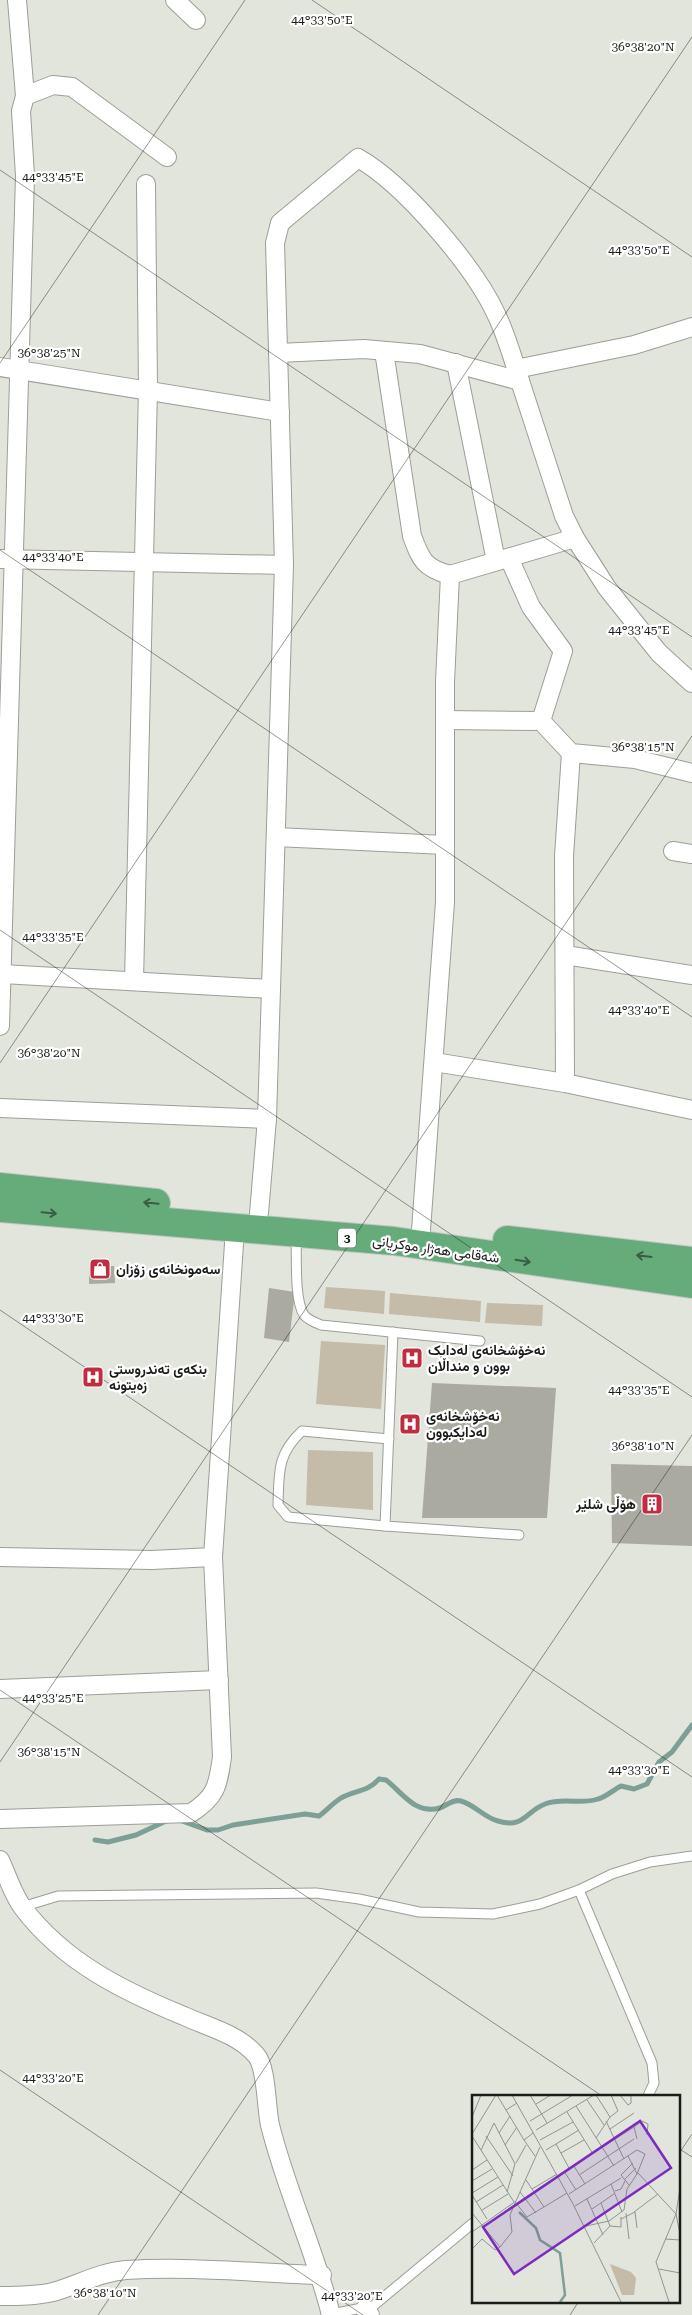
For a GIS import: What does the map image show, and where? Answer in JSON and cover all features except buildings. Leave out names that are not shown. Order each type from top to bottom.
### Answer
[{"type":"highway","name":"شەقامی ھەژار موکریانی","points":[[0,1187],[421,1230],[692,1262]]},
{"type":"highway","name":"شەقامی ھەژار موکریانی","points":[[0,1208],[394,1241],[692,1284]]},
{"type":"street","points":[[0,1026],[8,559],[20,369],[25,176],[21,111],[25,96],[17,0]]},
{"type":"street","points":[[175,0],[196,20]]},
{"type":"street","points":[[25,96],[53,85],[72,87],[167,157]]},
{"type":"street","points":[[259,1213],[267,1119],[284,565],[275,243],[280,223],[358,158],[376,168],[429,220],[469,270],[496,314],[564,516],[575,538],[607,588],[658,653],[692,683]]},
{"type":"street","points":[[134,981],[148,389],[146,184]]},
{"type":"street","points":[[278,353],[364,349],[420,354],[518,375],[634,345],[692,327]]},
{"type":"street","points":[[384,351],[412,536],[420,559],[434,570],[450,575],[575,538]]},
{"type":"street","points":[[456,363],[502,559],[531,607],[563,651],[541,722]]},
{"type":"street","points":[[0,367],[148,389],[280,412]]},
{"type":"street","points":[[8,559],[284,565]]},
{"type":"street","points":[[421,1230],[444,902],[445,720],[450,575]]},
{"type":"street","points":[[445,720],[541,722],[571,753],[634,759],[670,766],[692,773]]},
{"type":"street","points":[[565,1083],[564,856],[571,753]]},
{"type":"street","points":[[276,837],[445,845]]},
{"type":"street","points":[[673,851],[692,854]]},
{"type":"street","points":[[565,955],[692,975]]},
{"type":"street","points":[[2,974],[271,989]]},
{"type":"street","points":[[434,1062],[565,1083],[692,1110]]},
{"type":"street","points":[[0,1108],[267,1119]]},
{"type":"street","points":[[0,1819],[191,1813],[207,1803],[218,1786],[222,1757],[213,1557],[235,1229]]},
{"type":"street","points":[[0,1557],[152,1560],[213,1557]]},
{"type":"street","points":[[0,1689],[219,1680]]},
{"type":"street","points":[[0,1860],[22,1907],[68,1956],[99,1976],[140,1998],[235,2037],[258,2056],[264,2080],[270,2123],[298,2214],[322,2275],[331,2314]]},
{"type":"street","points":[[0,2296],[24,2296],[52,2292],[103,2274],[125,2270],[176,2269],[322,2275]]},
{"type":"lane","points":[[296,1234],[300,1304],[305,1316],[321,1325],[480,1341]]},
{"type":"lane","points":[[385,1526],[393,1332]]},
{"type":"lane","points":[[389,1439],[302,1431],[289,1443],[280,1463],[278,1505],[288,1517],[520,1535]]},
{"type":"lane","points":[[22,1907],[58,1896],[316,1893],[359,1899],[419,1912],[493,1914],[540,1904],[579,1890],[612,1874],[650,1862],[692,1856]]},
{"type":"lane","points":[[579,1890],[652,2063],[654,2083],[648,2095]]},
{"type":"lane","points":[[331,2314],[368,2312],[472,2224]]},
{"type":"shaded area","points":[[326,1287],[385,1291],[384,1314],[324,1308]]},
{"type":"shaded area","points":[[390,1293],[481,1301],[480,1322],[389,1314]]},
{"type":"shaded area","points":[[487,1303],[543,1305],[542,1326],[485,1323]]},
{"type":"shaded area","points":[[321,1341],[385,1345],[381,1409],[316,1404]]},
{"type":"shaded area","points":[[308,1450],[373,1452],[373,1510],[306,1505]]},
{"type":"waterway","points":[[182,1821],[207,1830],[218,1830],[233,1825],[305,1814],[319,1816],[341,1798],[366,1789],[379,1779],[386,1780],[416,1806],[431,1809],[461,1801],[493,1819],[514,1823],[545,1804],[558,1801],[592,1801],[604,1797],[621,1786],[634,1789],[647,1784],[659,1762],[672,1752],[692,1725]]},
{"type":"waterway","points":[[95,1840],[108,1842],[136,1835],[166,1821]]},
{"type":"place","name":"سەمونخانەی زۆزان","points":[[100,1269]]},
{"type":"place","name":"نەخۆشخانەی لەدایک بوون و منداڵان","points":[[412,1358]]},
{"type":"place","name":"بنکەی تەندروستی زەیتونە","points":[[93,1377]]},
{"type":"place","name":"نەخۆشخانەی لەدایکبوون","points":[[410,1424]]},
{"type":"place","name":"هۆڵی شلێر","points":[[652,1504]]}]
